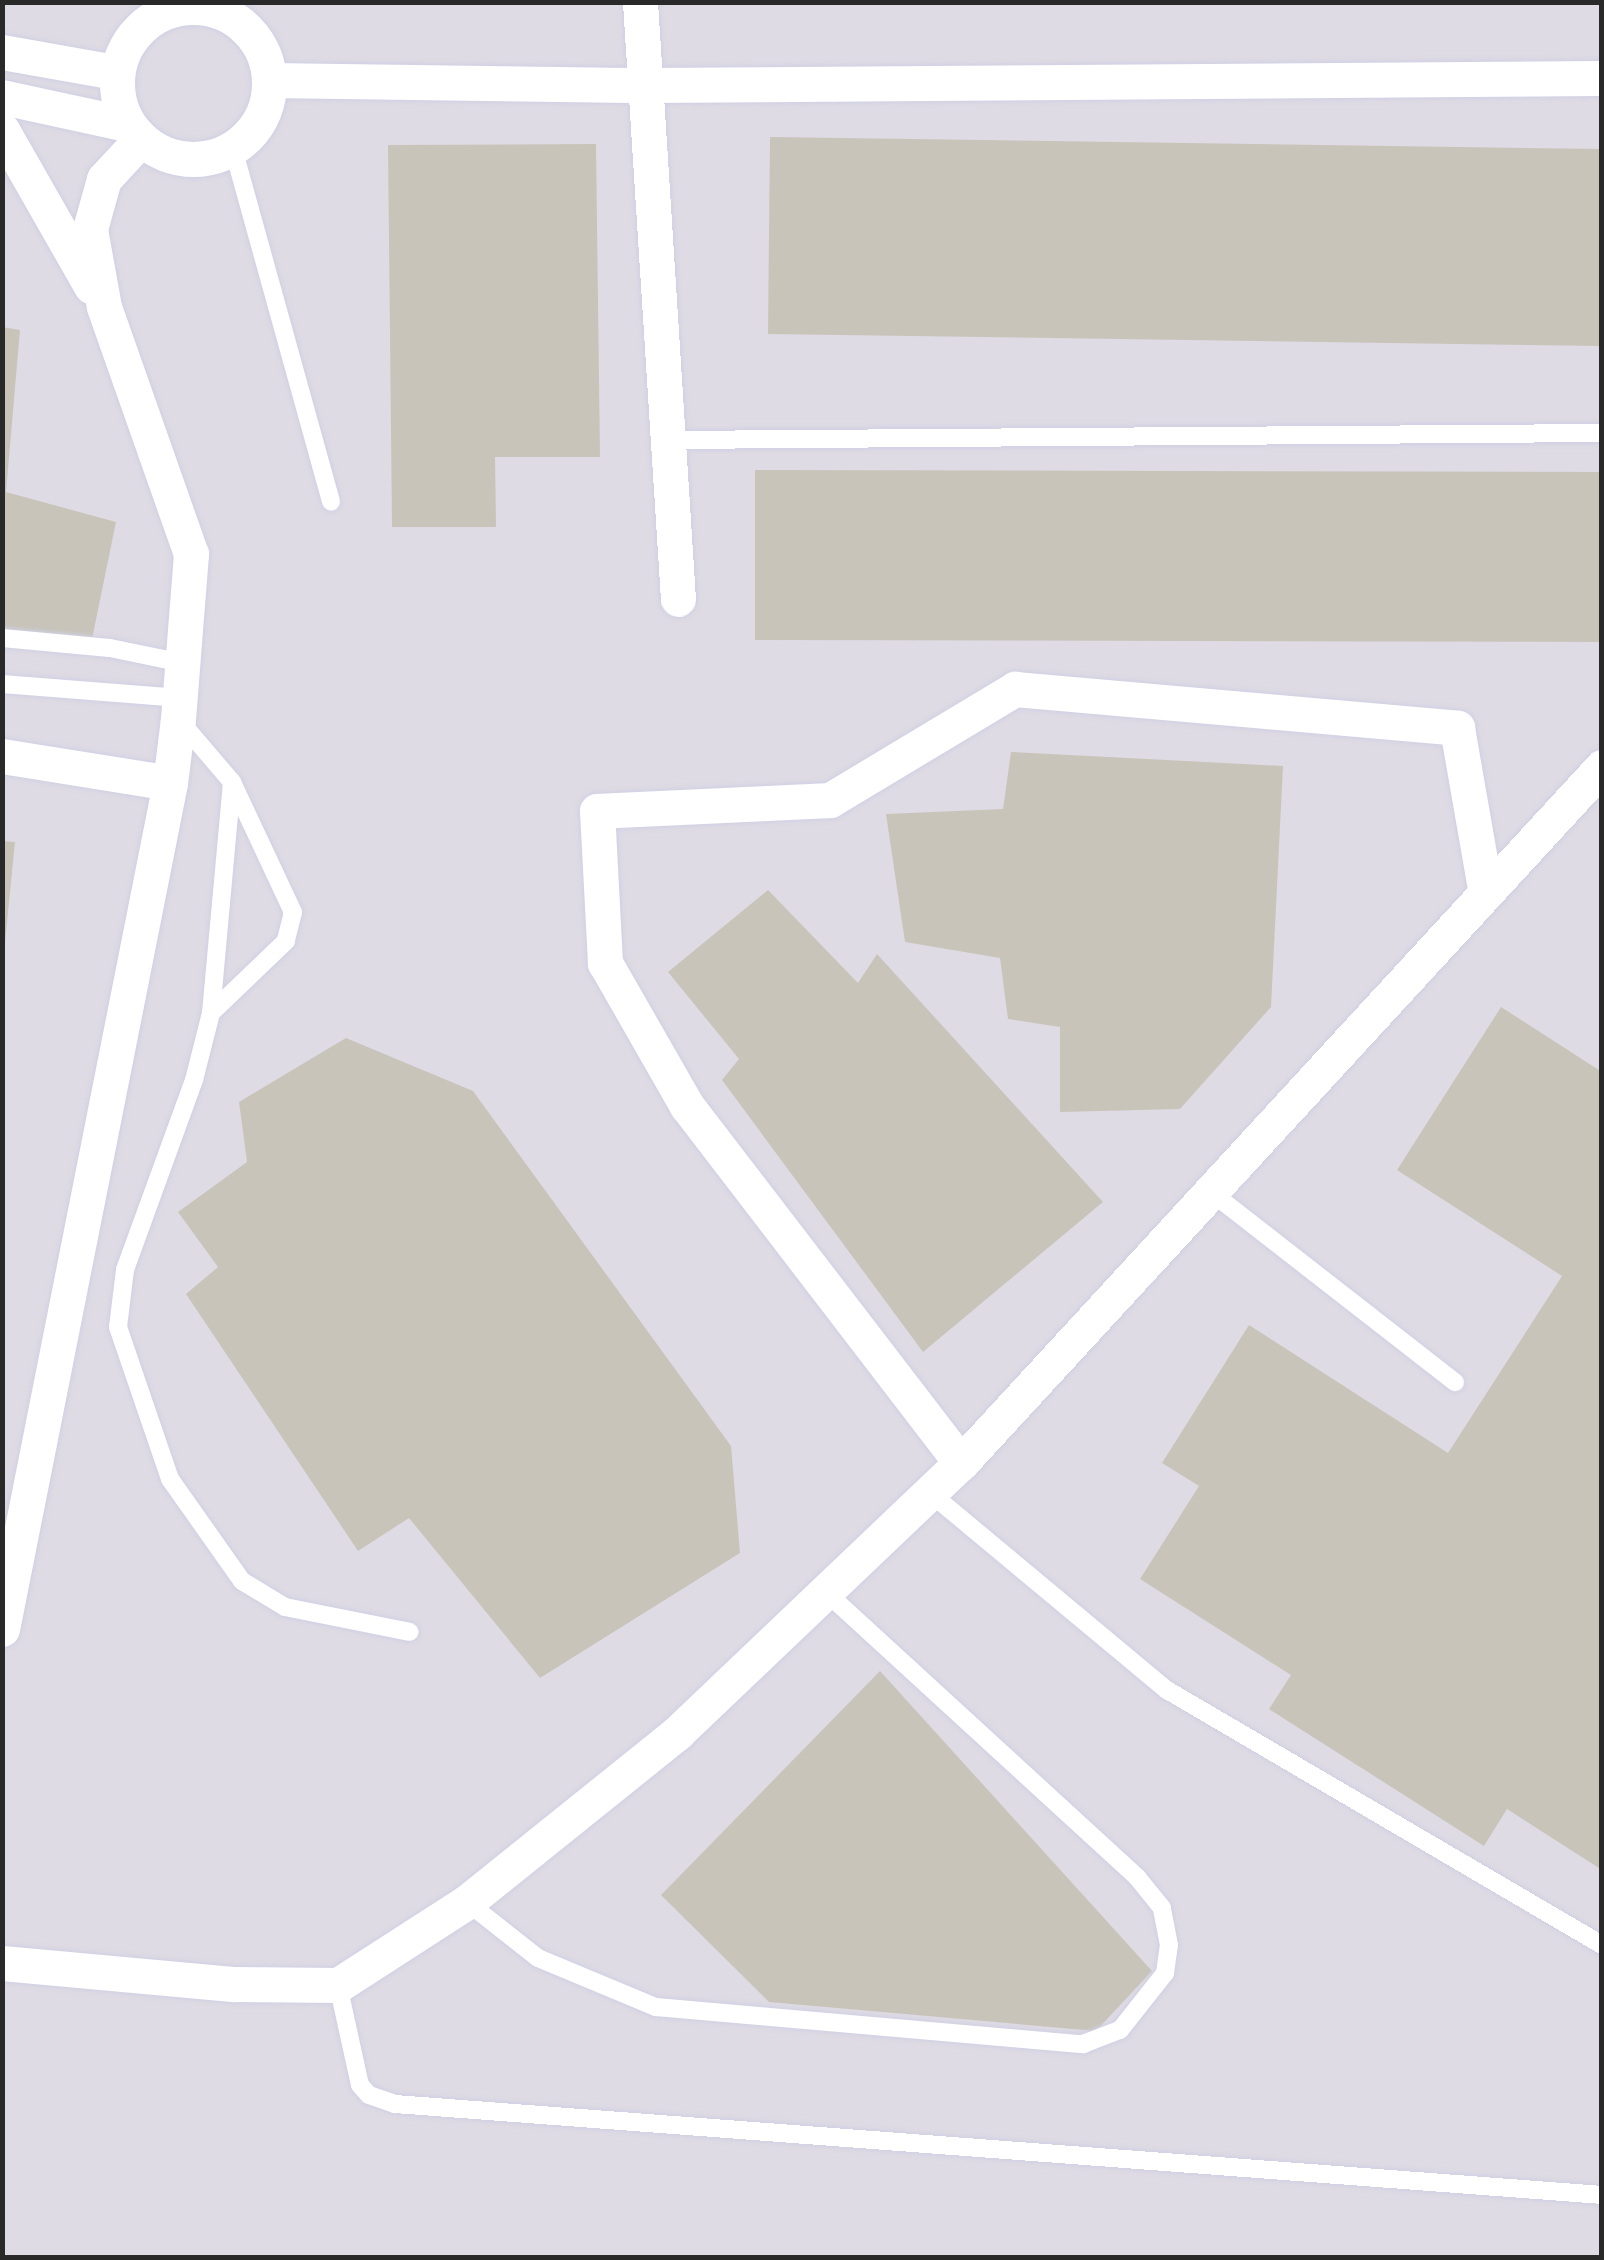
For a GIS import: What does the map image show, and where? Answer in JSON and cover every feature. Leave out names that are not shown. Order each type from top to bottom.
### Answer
[{"type":"street","points":[[640,2],[678,599]]},
{"type":"street","points":[[2,97],[134,131],[161,153],[186,160],[211,158],[233,148],[260,119],[270,80],[265,56],[252,35],[235,18],[212,8],[188,4],[162,12],[140,26],[124,47],[116,72],[116,90],[134,131]]},
{"type":"street","points":[[2,52],[116,72]]},
{"type":"street","points":[[270,80],[647,85],[1602,78]]},
{"type":"street","points":[[2,130],[104,307]]},
{"type":"street","points":[[2,1629],[170,783],[179,709],[191,554],[104,307],[90,229],[104,179],[134,131]]},
{"type":"street","points":[[961,1463],[687,1106],[605,963],[598,811],[830,800],[1015,688],[1457,728],[1484,888]]},
{"type":"street","points":[[2,756],[170,783]]},
{"type":"street","points":[[2,1963],[235,1984],[338,1984],[467,1902],[676,1733],[961,1463],[1212,1193],[1484,888],[1602,766]]},
{"type":"lane","points":[[233,148],[330,502]]},
{"type":"lane","points":[[668,440],[1602,433]]},
{"type":"lane","points":[[2,638],[110,648],[183,663]]},
{"type":"lane","points":[[2,684],[179,709],[232,782],[294,912],[286,941],[211,1013]]},
{"type":"lane","points":[[232,782],[211,1013],[194,1080],[125,1270],[118,1327],[170,1479],[242,1581],[286,1607],[410,1632]]},
{"type":"lane","points":[[1212,1193],[1455,1382]]},
{"type":"lane","points":[[929,1492],[1167,1690],[1602,1945]]},
{"type":"lane","points":[[467,1902],[538,1958],[656,2008],[1083,2044],[1120,2030],[1165,1973],[1168,1946],[1162,1908],[1137,1877],[824,1590]]},
{"type":"lane","points":[[338,1984],[360,2084],[368,2095],[395,2104],[1602,2195]]},
{"type":"shaded area","points":[[3,3],[1601,3],[1601,2257],[3,2257]]},
{"type":"building","points":[[770,137],[1602,149],[1602,346],[768,334]]},
{"type":"building","points":[[596,144],[600,457],[495,457],[496,527],[392,527],[388,145]]},
{"type":"building","points":[[2,327],[20,330],[6,492],[116,522],[92,639],[2,631]]},
{"type":"building","points":[[755,470],[1602,472],[1602,642],[755,640]]},
{"type":"building","points":[[1011,752],[1283,766],[1271,1007],[1180,1109],[1060,1112],[1060,1027],[1008,1019],[1000,958],[905,942],[886,814],[1003,809]]},
{"type":"building","points":[[2,841],[15,842],[5,942],[2,942]]},
{"type":"building","points":[[768,890],[858,983],[877,954],[1103,1202],[923,1352],[722,1080],[739,1059],[668,972]]},
{"type":"building","points":[[1501,1007],[1602,1072],[1602,1870],[1507,1809],[1484,1846],[1269,1709],[1291,1675],[1140,1579],[1199,1486],[1162,1463],[1249,1325],[1448,1453],[1562,1276],[1397,1170]]},
{"type":"building","points":[[346,1038],[473,1091],[731,1446],[740,1553],[540,1678],[409,1518],[358,1551],[186,1294],[218,1267],[178,1212],[247,1162],[239,1102]]},
{"type":"building","points":[[880,1671],[1152,1971],[1096,2031],[769,2002],[661,1895]]}]
